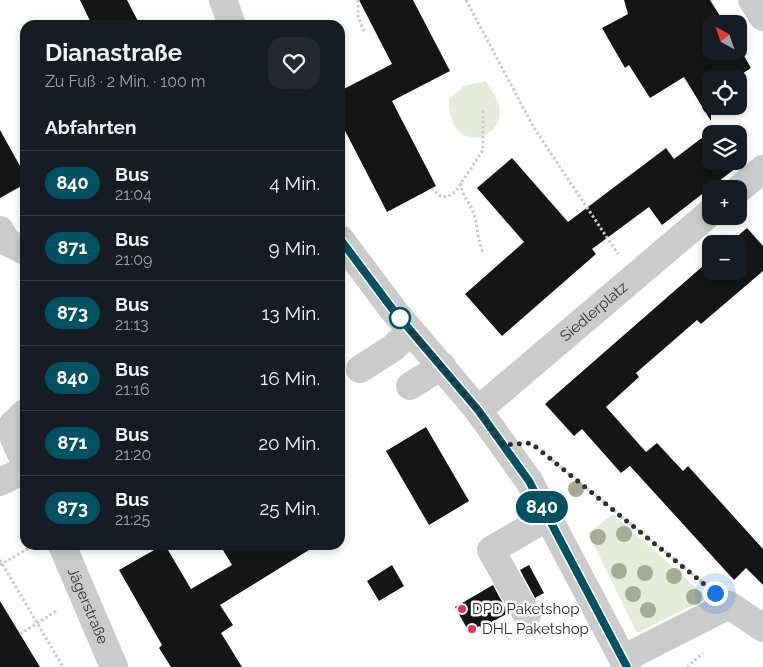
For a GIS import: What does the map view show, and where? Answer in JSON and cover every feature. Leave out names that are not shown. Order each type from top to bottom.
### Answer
[{"type":"street","points":[[223,0],[230,20]]},
{"type":"street","points":[[752,0],[763,17]]},
{"type":"street","name":"Siedlerplatz","points":[[478,410],[702,220]]},
{"type":"street","points":[[0,230],[7,242],[20,248]]},
{"type":"street","points":[[345,245],[411,331],[478,410],[529,481],[548,517],[575,589],[596,630],[625,663],[730,605],[763,628]]},
{"type":"street","points":[[360,369],[393,348],[411,331]]},
{"type":"street","points":[[410,386],[442,366]]},
{"type":"street","points":[[19,418],[14,438],[20,452]]},
{"type":"street","points":[[0,482],[20,472]]},
{"type":"street","points":[[527,616],[491,550],[548,517]]},
{"type":"street","name":"Jägerstraße","points":[[64,550],[114,667]]},
{"type":"path","points":[[358,0],[358,16],[364,32]]},
{"type":"path","points":[[466,0],[534,128],[623,262],[636,275]]},
{"type":"path","points":[[432,188],[440,196],[447,197],[456,191],[483,150],[483,109]]},
{"type":"path","points":[[460,183],[464,198],[471,207],[483,252]]},
{"type":"path","points":[[546,455],[730,605]]},
{"type":"path","points":[[1,565],[26,550]]},
{"type":"path","points":[[0,560],[1,565],[63,667]]},
{"type":"path","points":[[20,634],[61,608]]},
{"type":"shaded area","points":[[486,81],[498,103],[499,118],[494,128],[486,134],[477,137],[466,136],[458,130],[451,118],[449,99],[464,86]]},
{"type":"shaded area","points":[[613,514],[708,598],[637,633],[588,533]]},
{"type":"building","points":[[80,0],[127,0],[137,20],[90,20]]},
{"type":"building","points":[[359,0],[413,0],[450,71],[392,101],[436,186],[387,212],[345,131],[345,88],[392,64]]},
{"type":"building","points":[[624,0],[710,0],[719,15],[702,15],[702,60],[746,60],[751,68],[747,71],[702,70],[702,106],[684,77],[650,98],[629,65],[625,68],[602,28],[628,14]]},
{"type":"building","points":[[0,130],[20,166],[20,187],[0,198]]},
{"type":"building","points":[[702,138],[702,170],[733,170],[720,180],[702,180],[702,194],[662,225],[649,207],[592,249],[596,254],[502,336],[465,294],[524,242],[477,188],[512,158],[568,222],[666,148],[674,159]]},
{"type":"building","points":[[747,228],[763,246],[763,271],[701,324],[697,320],[636,373],[639,377],[606,407],[646,452],[657,443],[683,471],[688,466],[763,549],[763,585],[746,568],[734,580],[630,466],[635,462],[621,473],[582,429],[574,436],[545,404],[702,267],[702,280],[747,280],[747,235],[739,235]]},
{"type":"building","points":[[426,427],[469,501],[429,525],[386,451]]},
{"type":"building","points":[[154,550],[168,550],[191,589],[232,565],[223,550],[309,550],[220,605],[233,625],[221,633],[242,667],[171,667],[159,648],[162,645],[119,570]]},
{"type":"building","points":[[392,565],[404,586],[379,601],[367,581]]},
{"type":"building","points":[[529,565],[544,593],[535,598],[520,570]]},
{"type":"building","points":[[493,585],[508,613],[481,628],[480,626],[469,632],[455,607]]},
{"type":"building","points":[[0,601],[40,667],[0,667]]},
{"type":"bus line","name":"840","points":[[345,246],[394,311],[478,410],[529,481],[627,667]]},
{"type":"place","name":"DPD Paketshop","points":[[462,609]]},
{"type":"place","name":"DHL Paketshop","points":[[472,629]]},
{"type":"route","points":[[400,318],[478,410],[503,445],[531,443],[715,593]]}]
